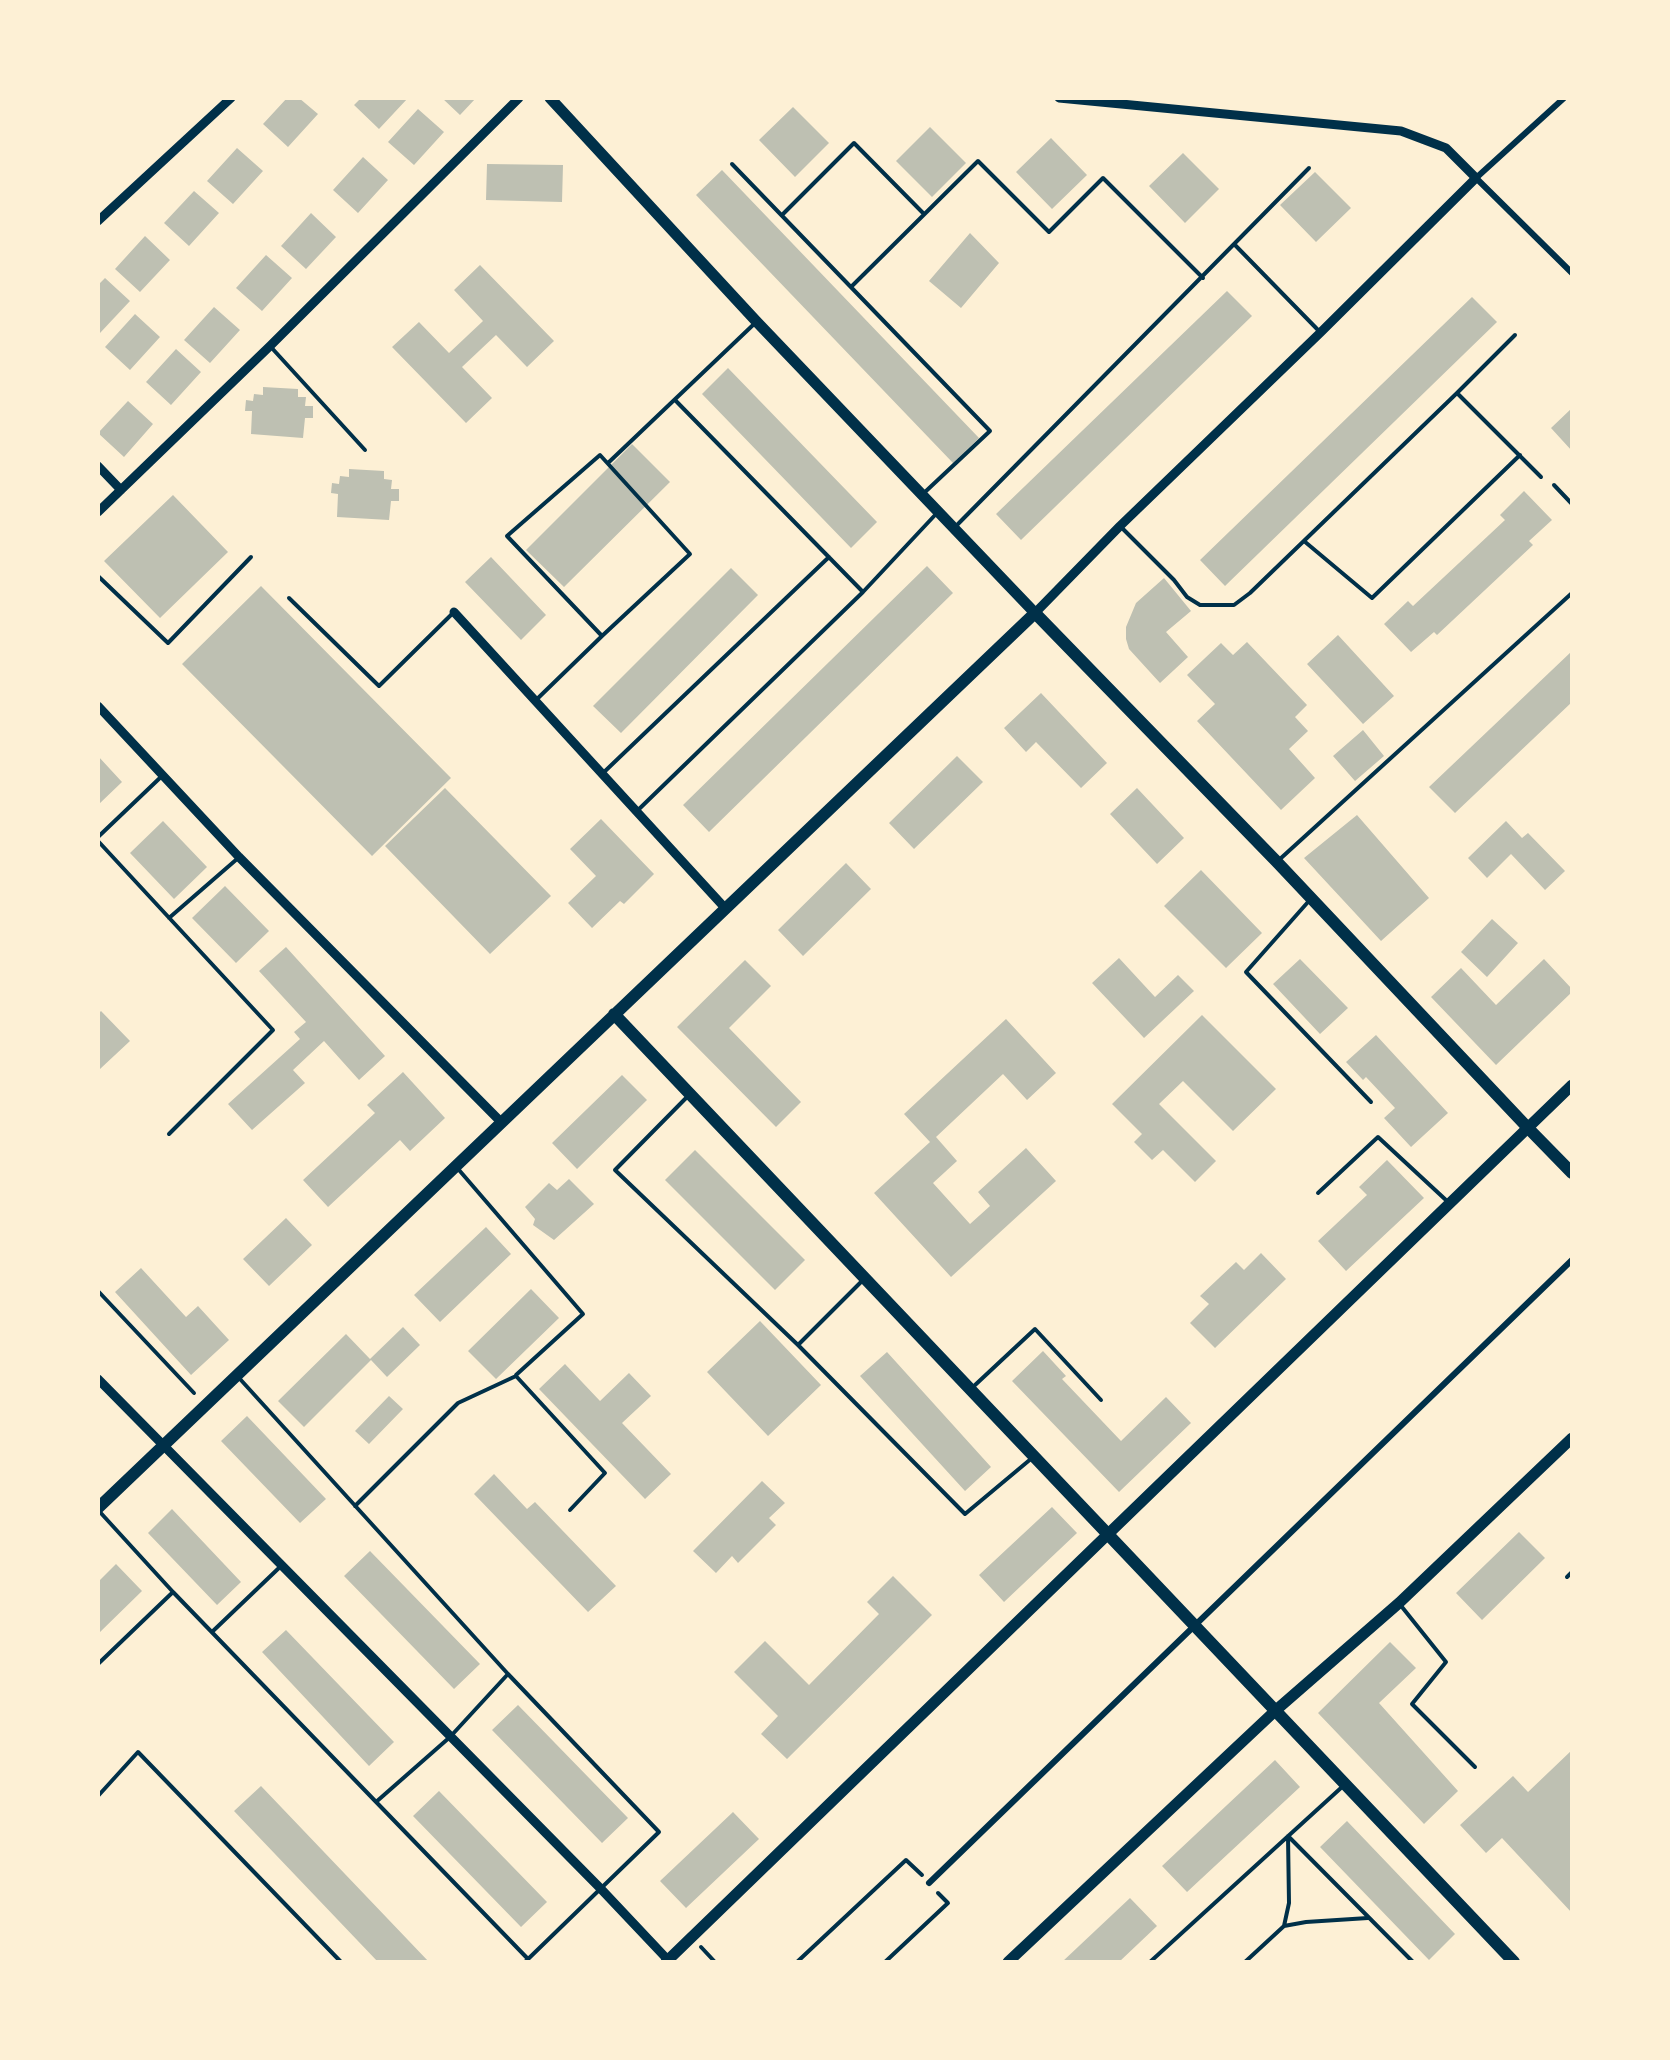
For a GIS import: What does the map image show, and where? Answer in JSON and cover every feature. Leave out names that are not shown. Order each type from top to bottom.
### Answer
[{"type":"main road","points":[[98,1509],[1036,613],[1572,1173]]},
{"type":"main road","points":[[614,1014],[1514,1962]]},
{"type":"street","points":[[98,221],[231,98]]},
{"type":"street","points":[[98,512],[519,98]]},
{"type":"street","points":[[550,98],[756,322],[1036,613],[1476,178],[1564,98]]},
{"type":"street","points":[[1059,98],[1401,131],[1446,148],[1572,273]]},
{"type":"street","points":[[98,466],[121,490]]},
{"type":"street","points":[[454,612],[725,908]]},
{"type":"street","points":[[98,706],[239,857],[501,1122]]},
{"type":"street","points":[[98,1379],[602,1889],[667,1962],[1572,1085]]},
{"type":"street","points":[[929,1884],[1572,1260]]},
{"type":"street","points":[[1008,1962],[1275,1710],[1399,1603],[1572,1438]]},
{"type":"lane","points":[[782,215],[854,143],[924,214]]},
{"type":"lane","points":[[851,287],[978,161],[1049,232],[1104,178],[1203,278]]},
{"type":"lane","points":[[732,164],[990,432],[922,494]]},
{"type":"lane","points":[[954,528],[1309,168]]},
{"type":"lane","points":[[1235,245],[1321,332]]},
{"type":"lane","points":[[608,463],[756,322]]},
{"type":"lane","points":[[1120,526],[1187,597],[1200,605],[1234,606],[1515,335]]},
{"type":"lane","points":[[270,346],[365,450]]},
{"type":"lane","points":[[1457,393],[1541,477]]},
{"type":"lane","points":[[675,400],[863,592]]},
{"type":"lane","points":[[535,700],[690,554],[600,454],[507,536],[602,636]]},
{"type":"lane","points":[[1304,541],[1372,598],[1520,455]]},
{"type":"lane","points":[[1554,485],[1572,504]]},
{"type":"lane","points":[[637,812],[863,592],[938,512]]},
{"type":"lane","points":[[602,774],[829,556]]},
{"type":"lane","points":[[98,576],[168,642],[251,557]]},
{"type":"lane","points":[[1277,862],[1572,593]]},
{"type":"lane","points":[[290,598],[379,686],[454,612]]},
{"type":"lane","points":[[163,775],[98,839],[273,1030],[170,1134]]},
{"type":"lane","points":[[169,918],[239,857]]},
{"type":"lane","points":[[1311,898],[1246,972],[1371,1102]]},
{"type":"lane","points":[[690,1094],[615,1170],[798,1345],[965,1514],[1034,1456]]},
{"type":"lane","points":[[1318,1193],[1378,1137],[1450,1204]]},
{"type":"lane","points":[[355,1506],[458,1403],[516,1376],[582,1314],[456,1166]]},
{"type":"lane","points":[[798,1345],[865,1278]]},
{"type":"lane","points":[[970,1390],[1035,1329],[1101,1400]]},
{"type":"lane","points":[[98,1509],[526,1961],[602,1889],[659,1832],[508,1674],[236,1375]]},
{"type":"lane","points":[[516,1376],[605,1473],[570,1510]]},
{"type":"lane","points":[[213,1632],[281,1566]]},
{"type":"lane","points":[[1567,1577],[1572,1572]]},
{"type":"lane","points":[[98,1664],[173,1592]]},
{"type":"lane","points":[[1399,1603],[1446,1662],[1412,1704],[1475,1766]]},
{"type":"lane","points":[[376,1802],[450,1736],[508,1674]]},
{"type":"lane","points":[[98,1796],[138,1752],[340,1962]]},
{"type":"lane","points":[[1150,1962],[1344,1784]]},
{"type":"lane","points":[[1288,1836],[1412,1962]]},
{"type":"lane","points":[[1284,1926],[1289,1903],[1288,1836]]},
{"type":"lane","points":[[1245,1962],[1284,1926],[1368,1918]]},
{"type":"path","points":[[98,1291],[206,1405]]},
{"type":"path","points":[[797,1962],[906,1860],[948,1903],[885,1962]]},
{"type":"path","points":[[693,1938],[715,1962]]},
{"type":"building","points":[[287,98],[299,98],[318,114],[288,147],[263,124]]},
{"type":"building","points":[[361,98],[408,98],[379,129],[354,105]]},
{"type":"building","points":[[442,98],[476,98],[460,115]]},
{"type":"building","points":[[793,107],[829,143],[795,177],[759,140]]},
{"type":"building","points":[[418,109],[444,132],[414,165],[388,142]]},
{"type":"building","points":[[930,127],[966,163],[932,197],[896,161]]},
{"type":"building","points":[[1051,138],[1087,175],[1052,209],[1016,172]]},
{"type":"building","points":[[237,148],[263,171],[233,204],[207,181]]},
{"type":"building","points":[[1183,153],[1219,189],[1185,223],[1149,186]]},
{"type":"building","points":[[363,157],[388,180],[358,213],[333,190]]},
{"type":"building","points":[[487,164],[563,165],[562,202],[486,200]]},
{"type":"building","points":[[722,170],[979,438],[953,463],[696,195]]},
{"type":"building","points":[[1315,172],[1351,208],[1316,242],[1280,205]]},
{"type":"building","points":[[194,191],[219,213],[189,246],[164,223]]},
{"type":"building","points":[[311,213],[336,237],[306,269],[281,246]]},
{"type":"building","points":[[970,233],[999,263],[961,308],[929,281]]},
{"type":"building","points":[[145,236],[170,260],[140,292],[115,269]]},
{"type":"building","points":[[266,255],[292,278],[262,311],[236,288]]},
{"type":"building","points":[[480,265],[554,341],[527,367],[496,335],[462,367],[492,398],[466,423],[392,347],[419,322],[449,353],[483,321],[454,290]]},
{"type":"building","points":[[105,278],[130,301],[100,333],[98,285]]},
{"type":"building","points":[[1227,291],[1252,316],[1021,540],[996,514]]},
{"type":"building","points":[[1472,297],[1497,322],[1225,586],[1200,560]]},
{"type":"building","points":[[214,307],[240,330],[210,363],[184,340]]},
{"type":"building","points":[[135,314],[160,337],[130,370],[105,347]]},
{"type":"building","points":[[176,349],[201,372],[171,405],[146,382]]},
{"type":"building","points":[[728,368],[877,522],[851,548],[702,394]]},
{"type":"building","points":[[263,387],[298,389],[298,397],[306,397],[305,406],[313,406],[313,418],[305,418],[303,438],[251,434],[252,411],[245,411],[246,400],[253,401],[254,394],[263,395]]},
{"type":"building","points":[[128,401],[153,424],[124,457],[98,433]]},
{"type":"building","points":[[1572,408],[1572,451],[1551,428]]},
{"type":"building","points":[[632,444],[670,482],[564,587],[526,550]]},
{"type":"building","points":[[349,469],[384,471],[384,479],[392,480],[391,489],[399,489],[399,501],[391,501],[389,520],[337,517],[338,494],[331,493],[332,483],[339,484],[340,476],[349,477]]},
{"type":"building","points":[[1524,491],[1552,520],[1529,541],[1533,545],[1437,635],[1434,632],[1411,652],[1384,624],[1408,601],[1413,606],[1505,520],[1500,515]]},
{"type":"building","points":[[173,495],[228,552],[160,618],[104,561]]},
{"type":"building","points":[[491,557],[546,615],[521,640],[465,582]]},
{"type":"building","points":[[927,566],[953,593],[709,832],[683,805]]},
{"type":"building","points":[[731,568],[758,595],[621,733],[593,706]]},
{"type":"building","points":[[1164,578],[1191,611],[1166,632],[1188,657],[1160,683],[1129,649],[1126,627],[1136,603]]},
{"type":"building","points":[[261,586],[451,778],[372,856],[182,664]]},
{"type":"building","points":[[1338,635],[1394,696],[1363,724],[1307,664]]},
{"type":"building","points":[[1247,642],[1307,705],[1295,717],[1308,731],[1289,749],[1315,778],[1281,810],[1197,721],[1215,704],[1187,675],[1221,643],[1233,655]]},
{"type":"building","points":[[1572,651],[1572,702],[1455,813],[1429,787]]},
{"type":"building","points":[[1041,693],[1107,763],[1081,788],[1036,742],[1026,752],[1004,728]]},
{"type":"building","points":[[1363,730],[1384,756],[1355,781],[1333,756]]},
{"type":"building","points":[[98,756],[122,782],[98,805]]},
{"type":"building","points":[[957,756],[983,782],[914,849],[889,823]]},
{"type":"building","points":[[445,788],[551,896],[490,954],[385,846]]},
{"type":"building","points":[[1137,788],[1184,838],[1157,864],[1110,814]]},
{"type":"building","points":[[1357,815],[1429,898],[1381,941],[1304,858]]},
{"type":"building","points":[[601,819],[654,874],[592,928],[568,903],[596,876],[570,849]]},
{"type":"building","points":[[163,821],[207,867],[174,899],[130,853]]},
{"type":"building","points":[[1506,821],[1522,838],[1528,833],[1565,871],[1545,890],[1511,854],[1487,878],[1468,858]]},
{"type":"building","points":[[846,863],[871,889],[803,956],[778,930]]},
{"type":"building","points":[[1201,870],[1262,933],[1226,968],[1164,906]]},
{"type":"building","points":[[225,886],[269,931],[236,963],[192,918]]},
{"type":"building","points":[[1492,919],[1518,943],[1487,977],[1461,952]]},
{"type":"building","points":[[286,947],[385,1056],[359,1080],[324,1041],[293,1070],[305,1083],[252,1130],[228,1104],[300,1039],[294,1032],[306,1022],[259,971]]},
{"type":"building","points":[[1119,958],[1155,997],[1178,975],[1194,991],[1144,1038],[1092,983]]},
{"type":"building","points":[[1300,959],[1348,1008],[1320,1034],[1273,984]]},
{"type":"building","points":[[1544,959],[1572,992],[1496,1065],[1431,997],[1461,968],[1496,1005]]},
{"type":"building","points":[[745,960],[771,986],[729,1028],[801,1102],[776,1127],[677,1027]]},
{"type":"building","points":[[101,1011],[130,1041],[100,1069],[98,1014]]},
{"type":"building","points":[[1202,1015],[1276,1089],[1233,1131],[1183,1081],[1159,1104],[1216,1161],[1195,1182],[1163,1150],[1152,1160],[1134,1142],[1142,1134],[1112,1104]]},
{"type":"building","points":[[1006,1019],[1056,1073],[1027,1100],[1003,1074],[936,1137],[957,1161],[933,1183],[970,1224],[990,1206],[978,1192],[1026,1148],[1056,1181],[951,1277],[874,1193],[930,1142],[904,1114]]},
{"type":"building","points":[[1376,1035],[1448,1113],[1411,1147],[1384,1118],[1395,1108],[1346,1062]]},
{"type":"building","points":[[403,1072],[445,1118],[410,1151],[400,1140],[328,1207],[303,1180],[375,1113],[367,1105]]},
{"type":"building","points":[[622,1075],[647,1100],[577,1169],[552,1143]]},
{"type":"building","points":[[695,1150],[805,1260],[775,1290],[665,1180]]},
{"type":"building","points":[[1387,1160],[1424,1198],[1346,1271],[1318,1241],[1367,1195],[1359,1187]]},
{"type":"building","points":[[569,1179],[594,1204],[554,1240],[533,1225],[535,1219],[525,1207],[549,1183],[557,1190]]},
{"type":"building","points":[[286,1218],[312,1245],[269,1286],[243,1259]]},
{"type":"building","points":[[486,1227],[511,1254],[440,1322],[414,1295]]},
{"type":"building","points":[[1261,1253],[1286,1279],[1215,1348],[1190,1323],[1209,1304],[1200,1296],[1236,1262],[1244,1270]]},
{"type":"building","points":[[141,1268],[186,1317],[198,1306],[229,1340],[191,1375],[115,1292]]},
{"type":"building","points":[[531,1289],[559,1318],[496,1379],[468,1351]]},
{"type":"building","points":[[760,1321],[821,1385],[768,1436],[707,1372]]},
{"type":"building","points":[[403,1327],[420,1345],[387,1377],[371,1360],[304,1427],[278,1401],[346,1334],[370,1359]]},
{"type":"building","points":[[1043,1351],[1066,1376],[1062,1379],[1121,1441],[1166,1397],[1191,1423],[1119,1492],[1012,1381]]},
{"type":"building","points":[[887,1352],[991,1467],[965,1491],[860,1376]]},
{"type":"building","points":[[565,1364],[600,1401],[629,1373],[651,1396],[622,1423],[671,1474],[645,1499],[539,1389]]},
{"type":"building","points":[[389,1396],[403,1409],[369,1444],[355,1431]]},
{"type":"building","points":[[247,1416],[326,1499],[300,1523],[221,1441]]},
{"type":"building","points":[[494,1474],[527,1509],[535,1502],[616,1586],[588,1612],[474,1494]]},
{"type":"building","points":[[762,1481],[785,1503],[769,1518],[776,1525],[738,1563],[732,1556],[716,1573],[693,1551]]},
{"type":"building","points":[[1052,1507],[1077,1533],[1004,1602],[979,1575]]},
{"type":"building","points":[[172,1509],[241,1582],[217,1605],[148,1533]]},
{"type":"building","points":[[1519,1532],[1545,1558],[1482,1620],[1456,1593]]},
{"type":"building","points":[[370,1551],[480,1664],[454,1689],[344,1576]]},
{"type":"building","points":[[116,1564],[142,1591],[98,1634],[98,1582]]},
{"type":"building","points":[[893,1576],[932,1615],[787,1759],[761,1734],[778,1716],[734,1672],[765,1641],[809,1685],[879,1614],[867,1602]]},
{"type":"building","points":[[286,1630],[394,1742],[369,1766],[262,1652]]},
{"type":"building","points":[[1390,1642],[1416,1668],[1379,1703],[1458,1791],[1424,1824],[1318,1713]]},
{"type":"building","points":[[518,1705],[628,1818],[602,1843],[492,1730]]},
{"type":"building","points":[[1572,1750],[1572,1913],[1502,1838],[1486,1853],[1460,1825],[1513,1776],[1528,1792]]},
{"type":"building","points":[[1275,1760],[1300,1787],[1187,1892],[1162,1866]]},
{"type":"building","points":[[261,1786],[429,1962],[378,1962],[234,1811]]},
{"type":"building","points":[[439,1791],[547,1902],[521,1927],[413,1816]]},
{"type":"building","points":[[733,1812],[759,1839],[686,1908],[660,1881]]},
{"type":"building","points":[[1347,1821],[1455,1934],[1429,1960],[1320,1847]]},
{"type":"building","points":[[1130,1898],[1157,1926],[1119,1962],[1062,1962]]}]
